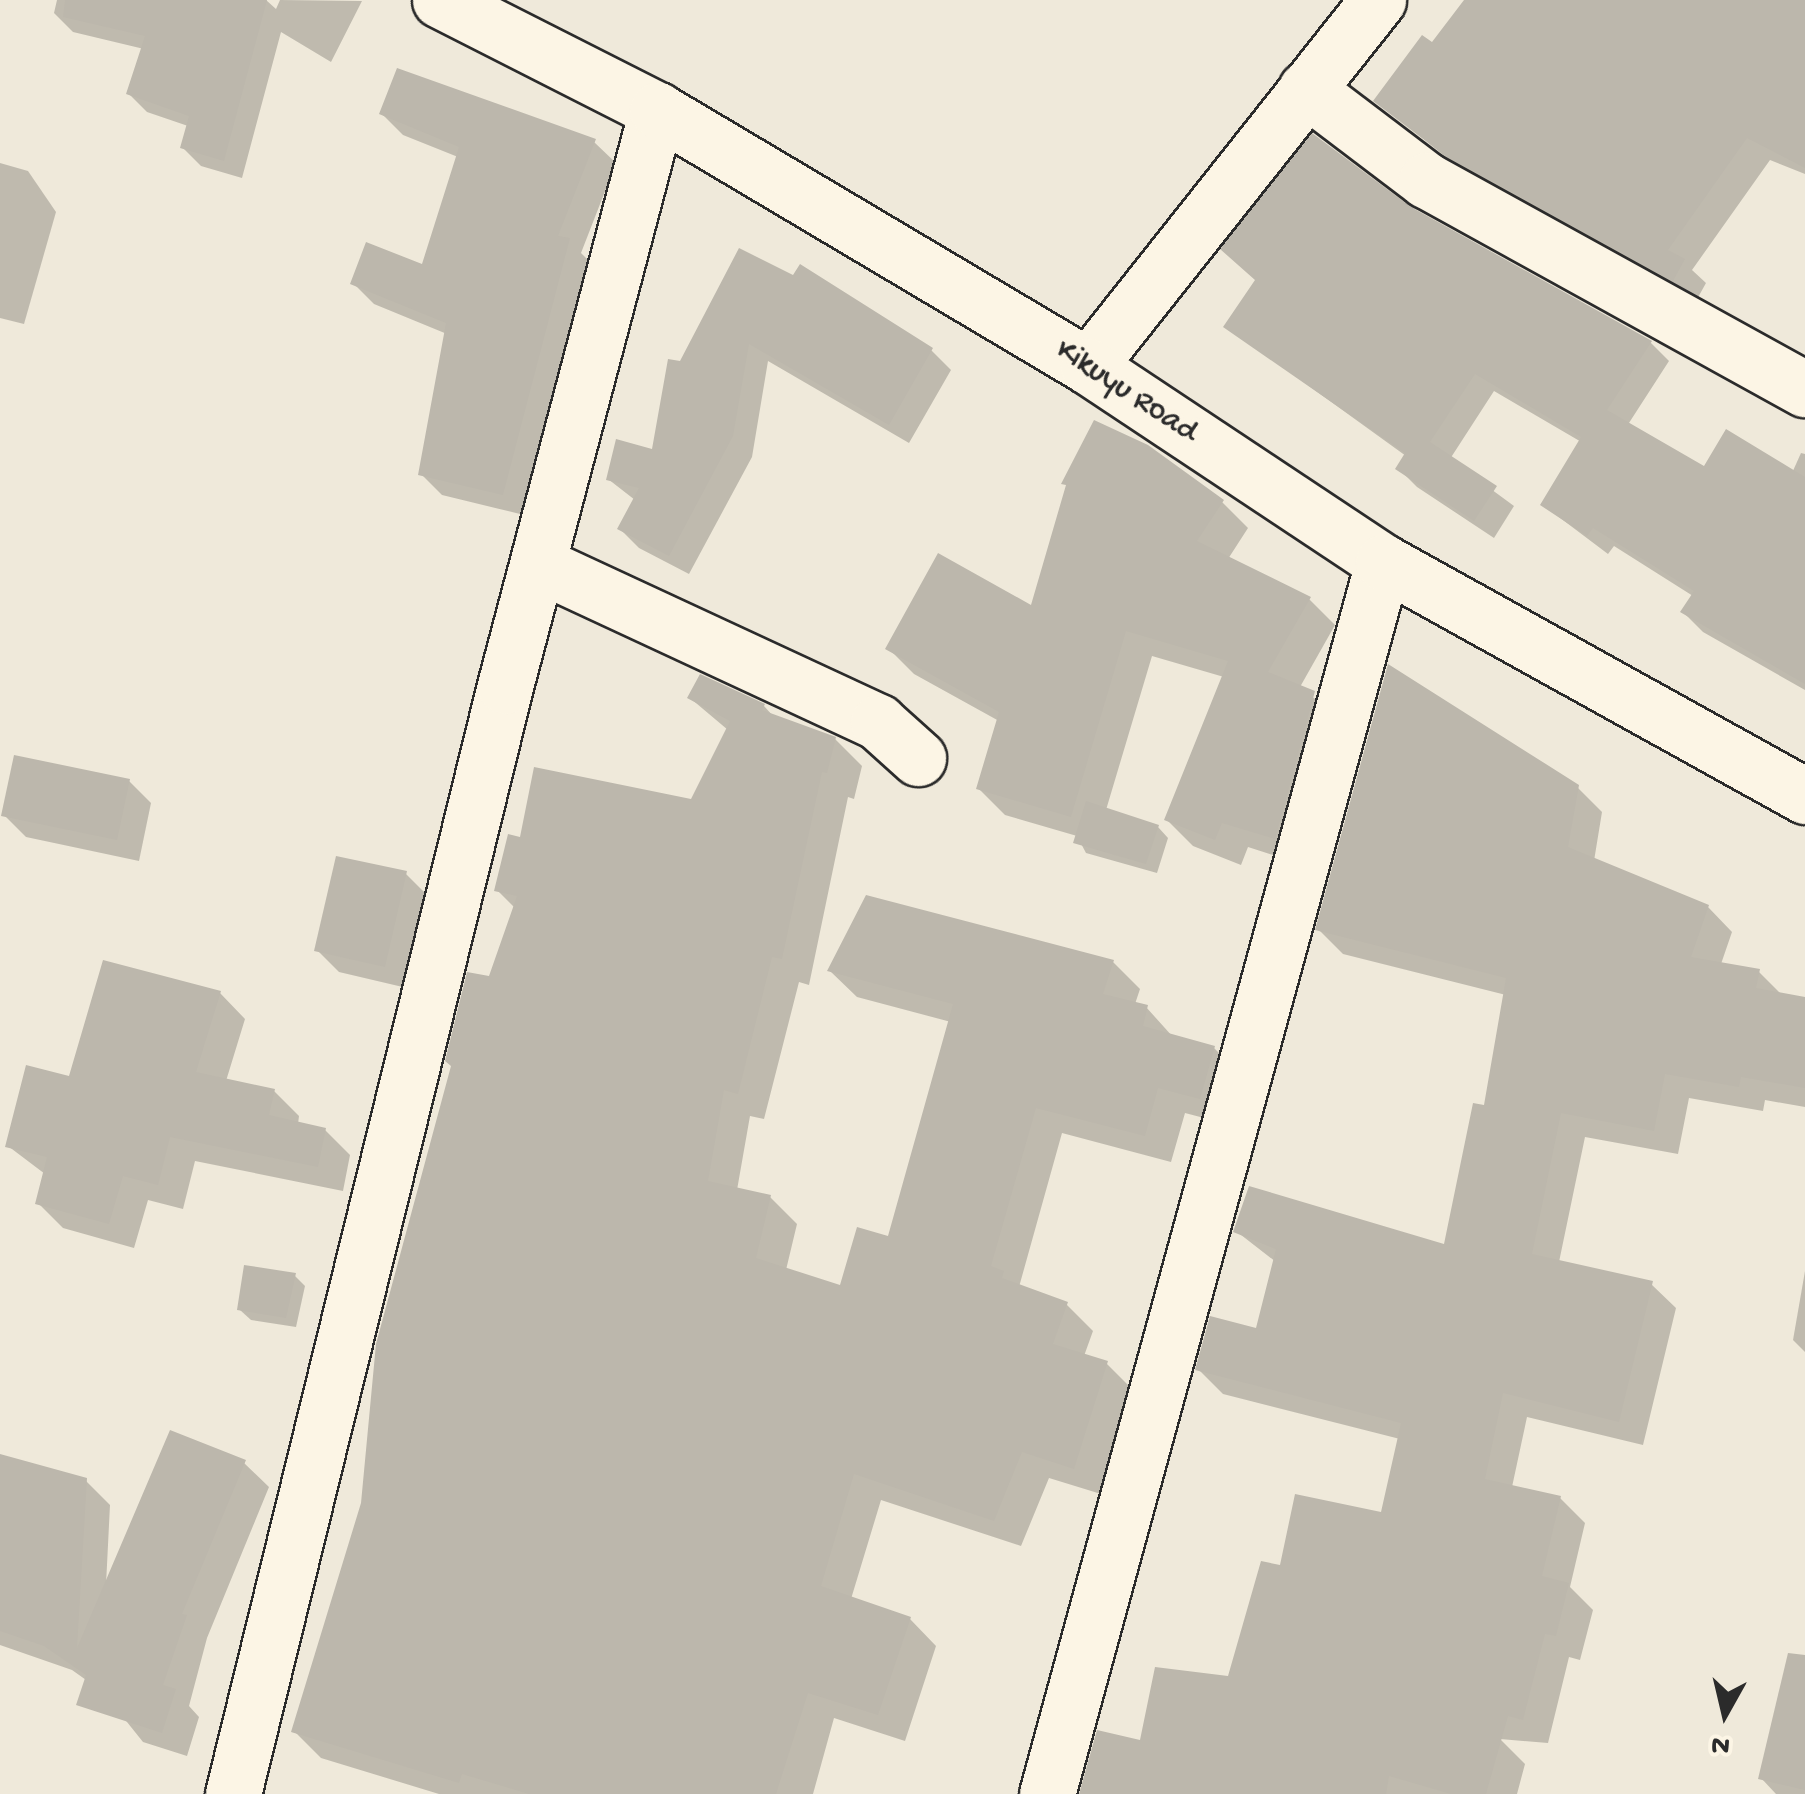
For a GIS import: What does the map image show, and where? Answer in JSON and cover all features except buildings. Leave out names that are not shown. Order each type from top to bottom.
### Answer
[{"type":"street","name":"Kikuyu Road","points":[[440,0],[658,110],[1088,366],[1384,562],[1805,796]]},
{"type":"street","points":[[1088,366],[1378,0]]},
{"type":"street","points":[[1306,90],[1426,180],[1805,389]]},
{"type":"street","points":[[233,1794],[538,564],[658,110]]},
{"type":"street","points":[[1047,1794],[1384,562]]},
{"type":"street","points":[[538,564],[878,722],[918,758]]}]
